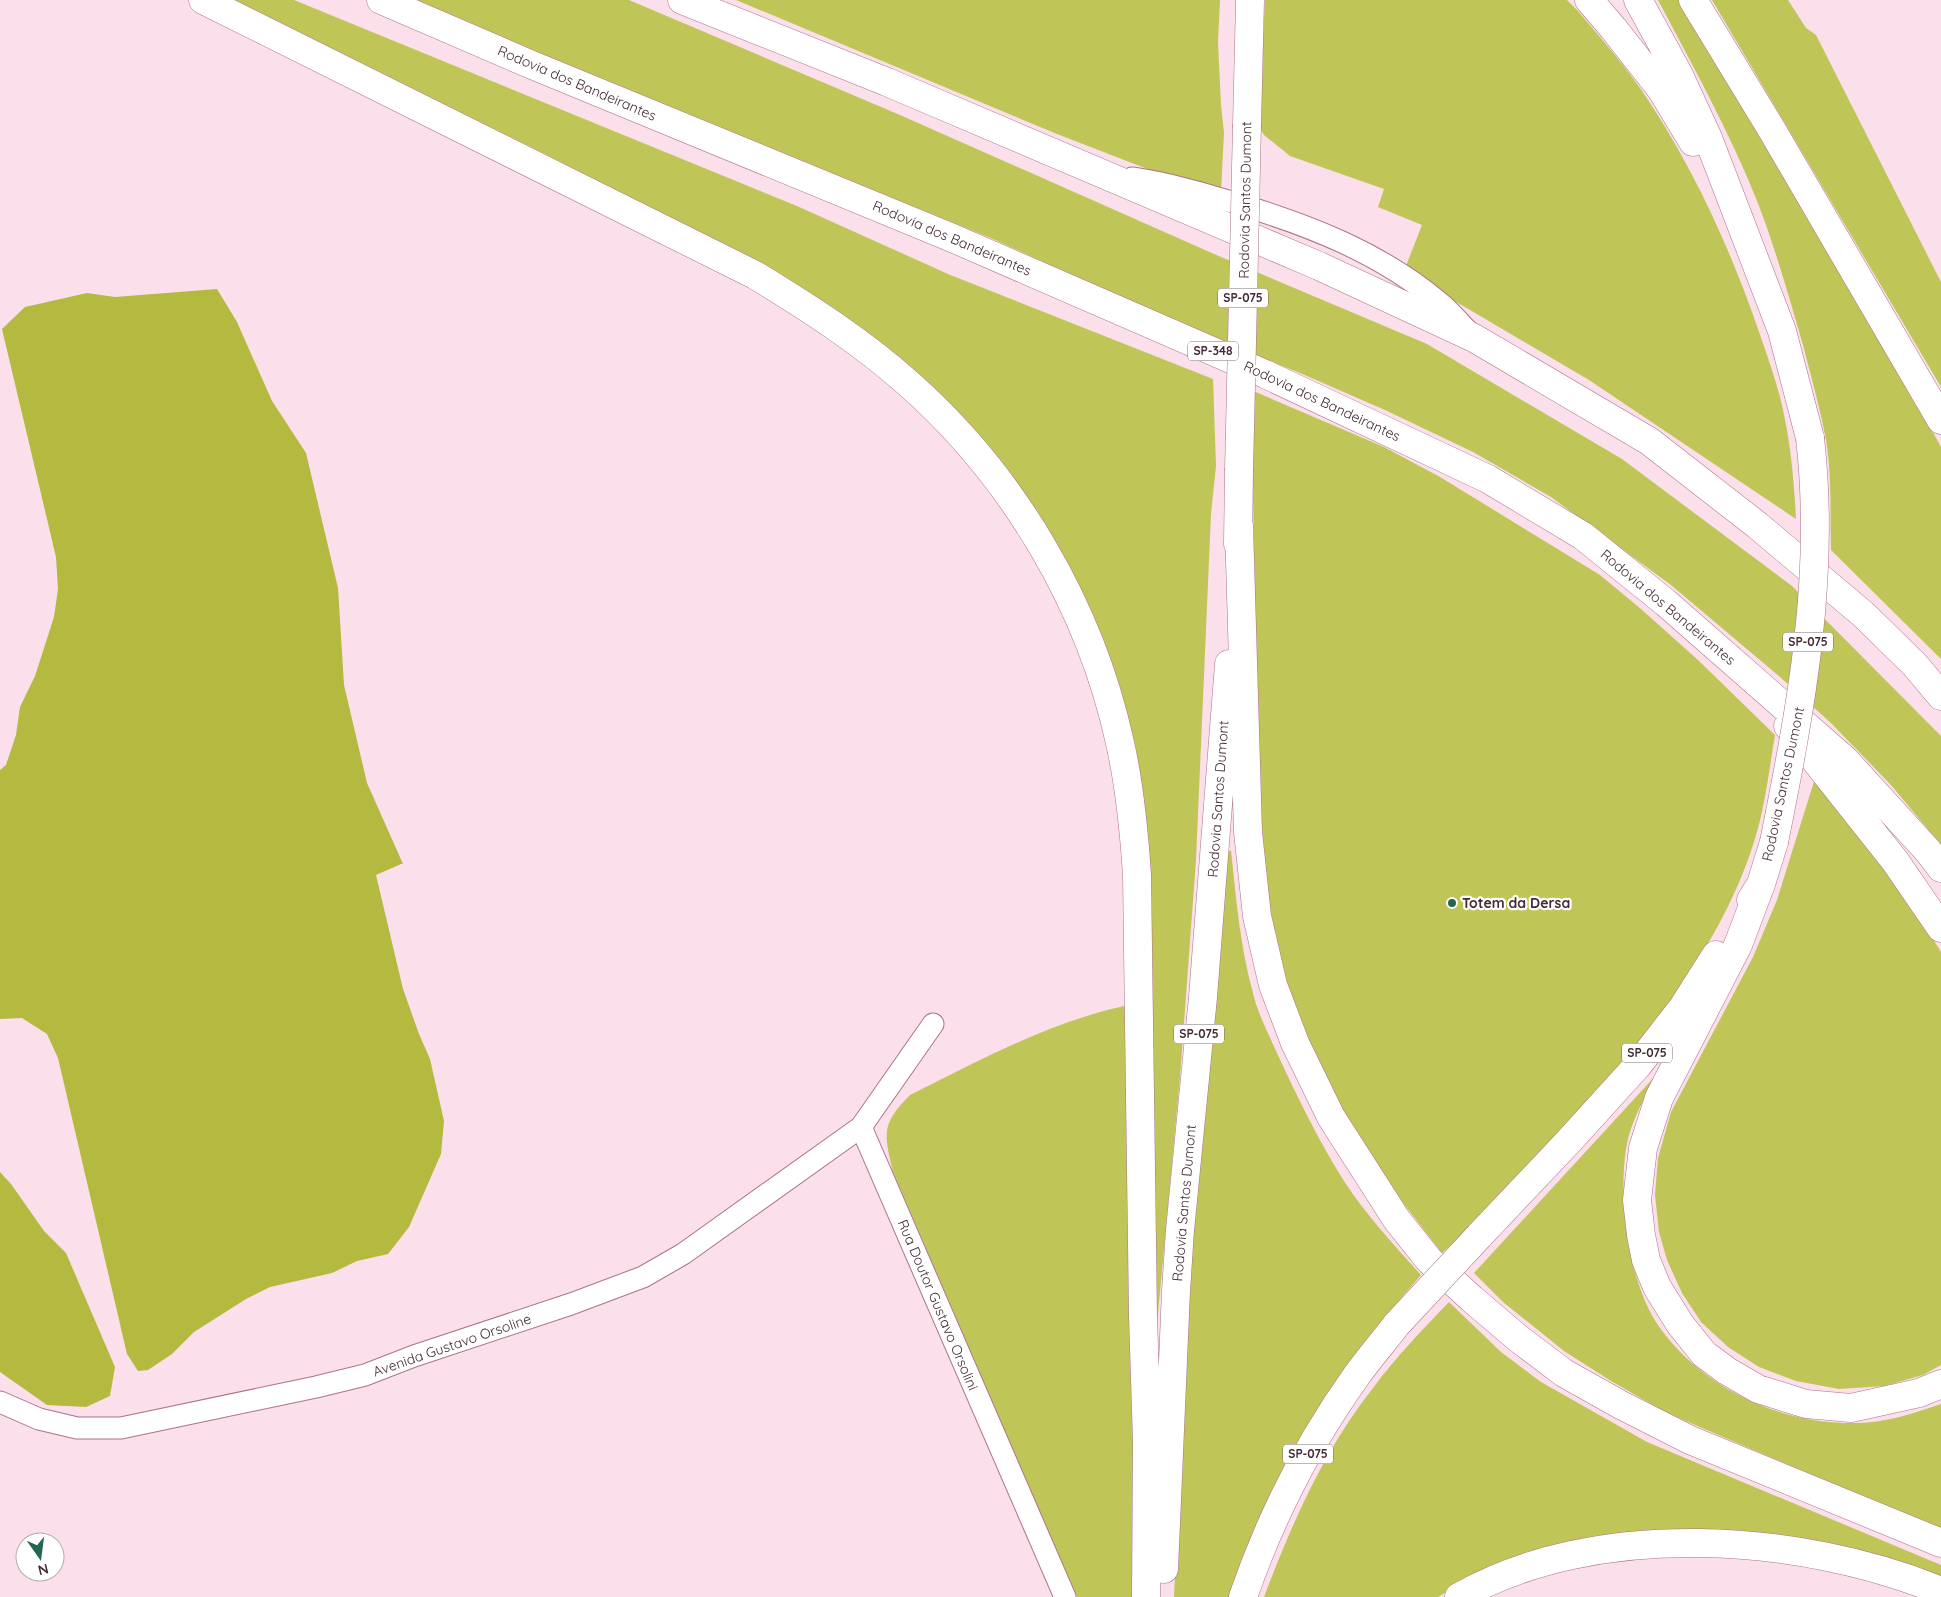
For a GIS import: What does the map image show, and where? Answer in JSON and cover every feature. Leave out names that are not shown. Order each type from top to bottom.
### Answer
[{"type":"highway","points":[[203,0],[755,275],[821,316],[890,368],[948,422],[1010,497],[1037,537],[1079,617],[1102,681],[1120,743],[1134,828],[1137,874],[1143,1316],[1147,1442],[1146,1597]]},
{"type":"highway","name":"Rodovia dos Bandeirantes","points":[[381,0],[532,65],[950,236],[1265,374],[1488,479],[1583,536],[1666,603],[1845,760],[1928,851],[1941,868]]},
{"type":"highway","points":[[682,0],[888,82],[1319,266],[1474,338],[1648,441],[1757,525],[1864,615],[1915,665],[1941,696]]},
{"type":"highway","name":"Rodovia Santos Dumont","points":[[1163,1597],[1178,1265],[1203,997],[1240,526],[1239,471],[1250,0]]},
{"type":"highway","points":[[1589,0],[1661,89],[1704,159],[1748,242]]},
{"type":"highway","points":[[1638,0],[1679,75],[1708,138],[1748,242]]},
{"type":"highway","points":[[1694,0],[1802,180],[1941,420]]},
{"type":"highway","name":"Rodovia Santos Dumont","points":[[1243,1597],[1269,1531],[1306,1457],[1330,1415],[1353,1381],[1397,1324],[1638,1065],[1683,1007],[1761,884],[1774,842],[1795,740],[1814,593],[1816,531],[1814,471],[1810,438],[1782,331],[1748,242]]},
{"type":"highway","points":[[1240,526],[1248,832],[1259,925],[1273,985],[1299,1051],[1331,1117],[1397,1220],[1430,1260],[1472,1299],[1519,1339],[1564,1372],[1621,1405],[1690,1440],[1941,1543]]},
{"type":"highway","points":[[1743,670],[1895,861],[1941,928]]},
{"type":"highway","points":[[1761,884],[1735,953],[1659,1098],[1643,1148],[1638,1200],[1641,1235],[1646,1260],[1661,1294],[1680,1324],[1704,1354],[1727,1371],[1758,1389],[1806,1404],[1851,1408],[1919,1393],[1941,1384]]},
{"type":"highway","points":[[1459,1597],[1476,1587],[1515,1571],[1558,1558],[1612,1548],[1717,1544],[1776,1548],[1828,1556],[1885,1571],[1941,1592]]},
{"type":"street","points":[[861,1127],[933,1024]]},
{"type":"street","name":"Avenida Gustavo Orsoline","points":[[0,1402],[39,1419],[77,1428],[122,1428],[365,1375],[414,1356],[572,1304],[643,1277],[683,1254],[861,1127]]},
{"type":"street","name":"Rua Doutor Gustavo Orsolini","points":[[861,1127],[1065,1597]]},
{"type":"green space","points":[[230,0],[294,0],[797,206],[948,274],[1213,379],[1216,466],[1211,514],[1196,860],[1180,1077],[1156,1335],[1140,780],[1012,482],[743,256],[541,152]]},
{"type":"green space","points":[[409,0],[629,0],[900,115],[1214,254],[1427,344],[1622,459],[1792,586],[1941,736],[1941,845],[1891,785],[1831,723],[1780,677],[1671,585],[1551,497],[1473,452],[1385,410],[1300,373],[1208,337],[993,239]]},
{"type":"green space","points":[[736,0],[1220,0],[1218,42],[1224,133],[1221,191],[1150,170],[1057,134]]},
{"type":"green space","points":[[1265,0],[1567,0],[1625,68],[1658,116],[1706,203],[1734,264],[1781,399],[1790,451],[1796,519],[1589,380],[1404,271],[1422,225],[1378,207],[1384,189],[1290,156],[1264,135],[1259,127]]},
{"type":"green space","points":[[1658,0],[1680,0],[1902,376],[1941,447],[1941,659],[1831,550],[1830,481],[1826,440],[1803,345],[1780,267],[1765,222],[1742,165]]},
{"type":"green space","points":[[1712,0],[1788,0],[1806,28],[1816,35],[1941,282],[1941,387]]},
{"type":"green space","points":[[1251,390],[1384,447],[1440,477],[1600,575],[1698,660],[1775,735],[1761,816],[1741,878],[1725,913],[1686,978],[1640,1040],[1535,1162],[1507,1192],[1442,1253],[1390,1186],[1334,1099],[1287,988],[1267,904],[1258,763]]},
{"type":"green space","points":[[1816,775],[1911,903],[1941,952],[1941,1365],[1923,1375],[1884,1386],[1839,1389],[1796,1381],[1759,1367],[1728,1347],[1701,1322],[1682,1293],[1667,1260],[1659,1232],[1655,1195],[1658,1158],[1671,1112],[1753,957],[1777,900]]},
{"type":"green space","points":[[1231,850],[1245,958],[1260,1016],[1308,1118],[1344,1181],[1371,1218],[1421,1275],[1383,1319],[1348,1367],[1281,1475],[1256,1527],[1229,1597],[1174,1597],[1187,1315],[1226,854]]},
{"type":"green space","points":[[1129,1005],[1135,1597],[1077,1597],[893,1172],[888,1148],[887,1130],[894,1114],[910,1095],[990,1055],[1044,1031],[1100,1012]]},
{"type":"green space","points":[[1658,1073],[1639,1110],[1628,1139],[1624,1170],[1624,1193],[1628,1242],[1640,1289],[1649,1310],[1660,1328],[1678,1350],[1699,1369],[1722,1385],[1747,1399],[1773,1410],[1801,1418],[1829,1422],[1868,1423],[1900,1417],[1941,1404],[1941,1530],[1667,1413],[1564,1351],[1503,1302],[1474,1273]]},
{"type":"green space","points":[[1449,1302],[1501,1352],[1541,1382],[1647,1442],[1941,1565],[1941,1582],[1702,1534],[1448,1591],[1438,1597],[1264,1597],[1298,1515],[1339,1436],[1391,1365]]},
{"type":"shaded area","points":[[217,289],[237,322],[272,401],[306,453],[338,588],[344,685],[367,783],[403,864],[376,875],[403,989],[430,1059],[444,1121],[441,1154],[409,1227],[388,1254],[357,1261],[332,1273],[270,1287],[246,1299],[194,1332],[172,1354],[148,1370],[138,1371],[127,1354],[58,1058],[47,1034],[22,1018],[0,1019],[0,770],[6,765],[16,735],[20,707],[35,676],[54,617],[58,589],[56,557],[2,329],[25,307],[87,293],[115,297]]},
{"type":"shaded area","points":[[0,1172],[11,1184],[44,1231],[66,1253],[115,1367],[110,1396],[86,1407],[47,1405],[0,1372]]},
{"type":"place","name":"Totem da Dersa","points":[[1452,903]]}]
